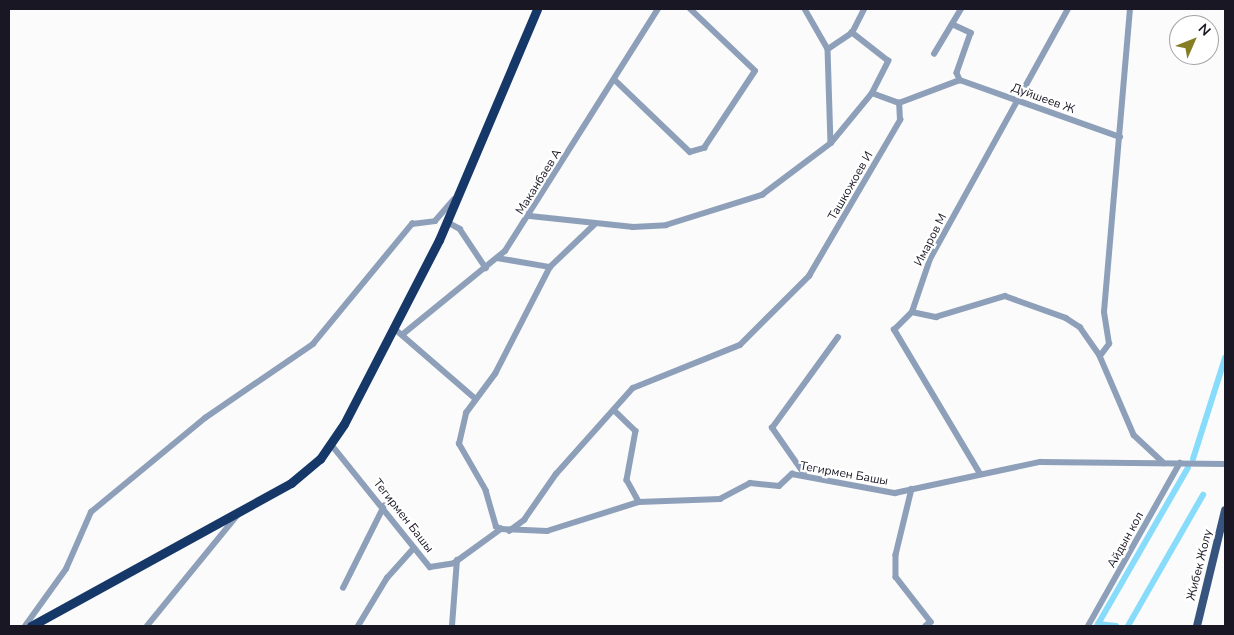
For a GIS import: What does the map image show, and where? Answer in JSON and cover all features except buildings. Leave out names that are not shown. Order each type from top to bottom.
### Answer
[{"type":"highway","points":[[31,626],[242,511],[306,472],[331,444],[394,328],[447,222],[537,9]]},
{"type":"main road","name":"Жибек Жолу","points":[[1197,626],[1225,510]]},
{"type":"street","name":"Маканбаев А","points":[[402,335],[497,258],[530,216],[658,9]]},
{"type":"street","points":[[615,80],[690,152],[704,148],[755,71],[690,9]]},
{"type":"street","points":[[805,9],[828,49],[830,143]]},
{"type":"street","points":[[828,49],[852,33],[864,9]]},
{"type":"street","points":[[934,54],[961,9]]},
{"type":"street","name":"Имаров М","points":[[980,474],[896,336],[898,323],[912,312],[930,259],[1068,9]]},
{"type":"street","points":[[1100,356],[1109,344],[1104,312],[1130,9]]},
{"type":"street","points":[[872,93],[899,103],[960,80],[957,73],[972,33],[952,24]]},
{"type":"street","points":[[530,216],[595,224],[666,225],[721,210],[762,195],[830,143],[872,93],[888,61],[852,33]]},
{"type":"street","name":"Дуйшеев Ж","points":[[960,80],[1120,137]]},
{"type":"street","name":"Ташкожоев И","points":[[509,531],[524,520],[556,474],[642,381],[675,374],[740,345],[809,276],[900,120],[899,103]]},
{"type":"street","points":[[25,626],[66,569],[91,512],[205,418],[313,344],[412,224],[435,221],[457,196]]},
{"type":"street","points":[[447,222],[460,229],[486,268]]},
{"type":"street","points":[[501,529],[496,527],[486,491],[458,444],[466,414],[495,374],[550,267],[595,224]]},
{"type":"street","points":[[497,258],[550,267]]},
{"type":"street","points":[[912,312],[936,317],[1005,296],[1080,327],[1100,356],[1134,435],[1164,463]]},
{"type":"street","points":[[394,328],[476,399]]},
{"type":"street","points":[[804,474],[772,428],[838,336]]},
{"type":"street","points":[[614,410],[636,431],[627,480],[639,502]]},
{"type":"street","name":"Тегирмен Башы","points":[[331,444],[384,506],[430,567],[457,560],[501,529],[509,531],[547,531],[639,502],[720,499],[750,483],[779,486],[792,474],[804,474],[895,493],[1040,462],[1225,464]]},
{"type":"street","name":"Айдын кол","points":[[1088,626],[1180,463]]},
{"type":"street","points":[[912,489],[896,555],[896,577],[931,622],[926,626]]},
{"type":"street","points":[[342,588],[384,506]]},
{"type":"street","points":[[147,626],[242,511]]},
{"type":"street","points":[[358,626],[387,578],[414,548]]},
{"type":"street","points":[[452,626],[457,560]]},
{"type":"waterway","points":[[1193,459],[1225,358]]},
{"type":"waterway","points":[[1097,626],[1188,468]]},
{"type":"waterway","points":[[1128,626],[1203,495]]},
{"type":"waterway","points":[[1098,624],[1116,626]]}]
